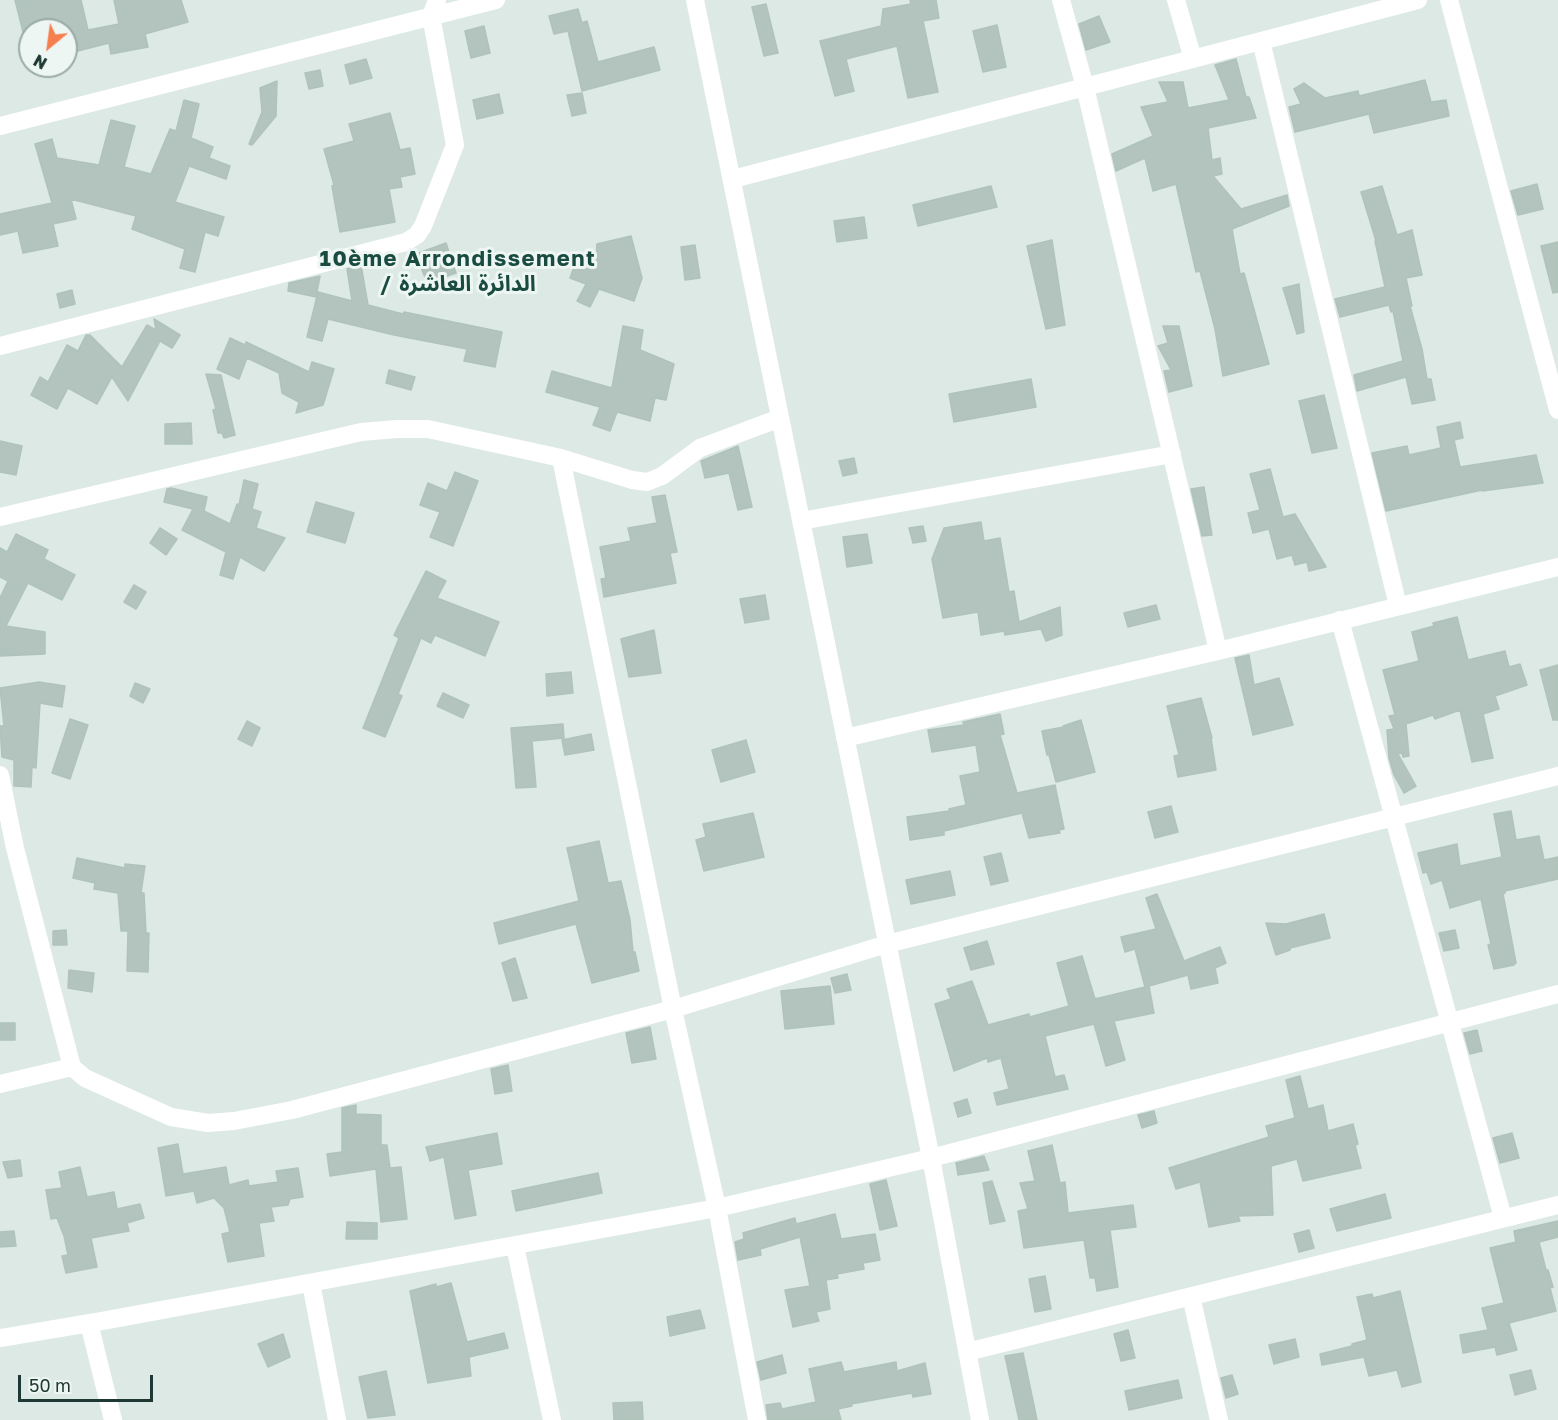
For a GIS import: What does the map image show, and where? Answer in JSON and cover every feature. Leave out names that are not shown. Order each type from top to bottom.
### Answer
[{"type":"street","points":[[0,126],[434,8],[496,0]]},
{"type":"street","points":[[695,0],[931,1158],[980,1420]]},
{"type":"street","points":[[1061,0],[1084,87],[1218,651]]},
{"type":"street","points":[[1176,0],[1193,59]]},
{"type":"street","points":[[733,179],[1418,0]]},
{"type":"street","points":[[1449,0],[1558,410]]},
{"type":"street","points":[[0,346],[406,242],[417,235],[423,226],[455,146],[434,8]]},
{"type":"street","points":[[1261,41],[1398,606]]},
{"type":"street","points":[[0,517],[361,432],[397,429],[428,429],[561,458],[632,480],[647,482],[662,476],[700,448],[780,418]]},
{"type":"street","points":[[801,521],[1172,454]]},
{"type":"street","points":[[561,458],[673,1009],[717,1208],[756,1420]]},
{"type":"street","points":[[845,738],[1218,651],[1558,567]]},
{"type":"street","points":[[1340,620],[1503,1218]]},
{"type":"street","points":[[0,775],[8,851],[72,1067],[85,1078],[171,1117],[208,1123],[234,1121],[292,1110],[673,1009],[888,944],[1558,776]]},
{"type":"street","points":[[0,1338],[717,1208],[931,1158],[1558,994]]},
{"type":"street","points":[[0,1084],[72,1067]]},
{"type":"street","points":[[967,1352],[1558,1205]]},
{"type":"street","points":[[515,1245],[552,1420]]},
{"type":"street","points":[[312,1283],[337,1420]]},
{"type":"street","points":[[1191,1296],[1219,1420]]},
{"type":"street","points":[[88,1323],[114,1420]]},
{"type":"building","points":[[15,0],[81,0],[88,30],[119,24],[114,0],[181,0],[188,22],[145,34],[148,47],[111,54],[109,43],[78,51],[78,18],[20,18]]},
{"type":"building","points":[[910,0],[936,0],[939,18],[923,21],[938,92],[908,98],[897,46],[846,59],[854,91],[835,96],[820,41],[881,26],[883,9],[911,4]]},
{"type":"building","points":[[766,4],[778,53],[764,56],[752,7]]},
{"type":"building","points":[[578,9],[582,23],[587,21],[598,62],[654,47],[660,70],[582,91],[568,31],[554,34],[549,16]]},
{"type":"building","points":[[1099,16],[1110,42],[1086,50],[1079,24]]},
{"type":"building","points":[[997,25],[1006,67],[983,72],[973,31]]},
{"type":"building","points":[[484,26],[490,53],[471,58],[465,31]]},
{"type":"building","points":[[366,59],[372,78],[350,84],[345,65]]},
{"type":"building","points":[[1236,59],[1246,97],[1249,97],[1256,118],[1208,128],[1212,160],[1220,158],[1222,174],[1213,176],[1241,209],[1287,195],[1289,206],[1232,229],[1240,274],[1244,273],[1269,364],[1223,376],[1215,329],[1200,271],[1196,272],[1176,184],[1153,191],[1145,158],[1116,171],[1112,154],[1153,136],[1141,107],[1168,102],[1159,82],[1183,82],[1188,108],[1229,100],[1215,65]]},
{"type":"building","points":[[320,70],[323,86],[309,89],[305,73]]},
{"type":"building","points":[[1425,80],[1431,102],[1446,100],[1449,116],[1374,133],[1369,114],[1295,132],[1289,107],[1301,104],[1294,89],[1304,83],[1325,98],[1358,91],[1359,96]]},
{"type":"building","points":[[277,81],[276,116],[252,145],[249,144],[262,112],[260,88]]},
{"type":"building","points":[[582,93],[586,113],[572,116],[567,95]]},
{"type":"building","points":[[499,94],[503,113],[477,119],[473,100]]},
{"type":"building","points":[[184,100],[199,104],[191,138],[213,147],[209,158],[230,166],[226,179],[189,166],[175,202],[224,217],[218,236],[205,232],[195,272],[180,268],[185,249],[132,229],[136,216],[71,199],[76,219],[53,224],[58,246],[23,253],[18,231],[0,235],[0,214],[52,203],[35,144],[52,139],[57,158],[99,165],[111,120],[135,126],[124,167],[151,174],[170,129],[176,131]]},
{"type":"building","points":[[390,113],[400,150],[410,148],[415,174],[400,177],[402,187],[389,189],[395,222],[340,232],[332,186],[334,185],[324,149],[354,141],[349,124]]},
{"type":"building","points":[[1537,184],[1543,209],[1518,215],[1511,191]]},
{"type":"building","points":[[991,186],[997,207],[918,226],[913,205]]},
{"type":"building","points":[[1382,186],[1397,235],[1412,230],[1422,275],[1406,278],[1427,379],[1431,379],[1435,400],[1412,404],[1406,377],[1357,391],[1354,375],[1403,361],[1393,311],[1391,312],[1389,305],[1340,317],[1335,299],[1385,287],[1376,241],[1361,192]]},
{"type":"building","points":[[864,217],[867,238],[837,242],[834,221]]},
{"type":"building","points":[[631,236],[642,278],[634,301],[599,289],[590,307],[577,301],[586,284],[570,278],[579,253],[596,259],[597,244]]},
{"type":"building","points":[[1052,240],[1065,325],[1046,329],[1027,246]]},
{"type":"building","points":[[1558,242],[1558,292],[1553,293],[1541,246]]},
{"type":"building","points":[[446,243],[456,273],[427,283],[416,254]]},
{"type":"building","points":[[695,245],[700,278],[685,280],[681,247]]},
{"type":"building","points":[[361,265],[368,305],[403,314],[404,312],[502,332],[495,367],[464,361],[467,349],[328,319],[322,341],[307,337],[318,292],[352,301],[347,269]]},
{"type":"building","points":[[320,276],[316,297],[288,291],[289,283]]},
{"type":"building","points":[[1299,284],[1304,332],[1297,334],[1283,288]]},
{"type":"building","points":[[72,290],[75,304],[60,308],[57,294]]},
{"type":"building","points":[[154,319],[180,335],[172,348],[160,341],[128,401],[112,377],[97,404],[68,388],[57,409],[31,395],[40,377],[48,382],[67,345],[78,351],[86,335],[90,335],[122,367],[147,325],[156,330]]},
{"type":"building","points":[[623,326],[643,330],[640,350],[674,364],[666,400],[655,398],[650,421],[617,412],[610,431],[593,425],[600,407],[546,392],[552,371],[612,388]]},
{"type":"building","points":[[1163,326],[1179,326],[1192,386],[1169,392],[1164,371],[1171,370],[1158,346],[1168,343]]},
{"type":"building","points":[[230,338],[245,345],[246,342],[309,372],[312,362],[334,369],[323,405],[296,413],[299,402],[282,393],[279,373],[247,358],[239,379],[217,369]]},
{"type":"building","points":[[389,370],[415,377],[411,390],[386,383]]},
{"type":"building","points":[[206,374],[221,375],[235,435],[224,438],[222,433],[218,433],[213,410],[216,409]]},
{"type":"building","points":[[1031,379],[1036,407],[954,422],[949,394]]},
{"type":"building","points":[[1324,395],[1337,448],[1312,453],[1299,401]]},
{"type":"building","points":[[1460,422],[1463,438],[1454,440],[1460,467],[1536,455],[1543,483],[1482,490],[1386,511],[1372,453],[1407,446],[1409,455],[1441,448],[1437,427]]},
{"type":"building","points":[[191,423],[192,444],[165,444],[165,424]]},
{"type":"building","points":[[0,441],[22,446],[16,475],[0,472]]},
{"type":"building","points":[[738,446],[752,507],[738,510],[729,473],[705,478],[701,461]]},
{"type":"building","points":[[854,458],[857,473],[843,476],[839,461]]},
{"type":"building","points":[[1270,469],[1283,517],[1295,514],[1326,567],[1309,571],[1307,562],[1295,565],[1292,555],[1277,559],[1269,529],[1253,533],[1248,513],[1260,510],[1250,474]]},
{"type":"building","points":[[455,472],[478,481],[453,546],[430,537],[440,512],[420,505],[428,483],[447,491]]},
{"type":"building","points":[[244,480],[258,484],[252,509],[261,512],[256,528],[285,538],[264,571],[240,557],[233,579],[220,575],[226,552],[182,530],[193,509],[164,502],[167,489],[171,488],[207,497],[204,511],[230,524],[237,504],[239,505]]},
{"type":"building","points":[[1204,487],[1212,535],[1202,536],[1191,489]]},
{"type":"building","points":[[665,495],[677,552],[670,553],[676,583],[604,597],[601,579],[606,578],[600,547],[631,541],[628,528],[657,523],[652,497]]},
{"type":"building","points":[[316,502],[354,513],[345,543],[307,532]]},
{"type":"building","points":[[981,522],[984,541],[1000,538],[1009,592],[1014,591],[1019,622],[1060,607],[1062,635],[1046,641],[1041,629],[1005,635],[1004,631],[981,635],[978,612],[943,618],[932,559],[944,528]]},
{"type":"building","points":[[923,526],[926,541],[913,543],[909,528]]},
{"type":"building","points":[[160,528],[177,539],[166,555],[150,543]]},
{"type":"building","points":[[16,534],[48,550],[44,559],[75,575],[62,600],[28,583],[6,626],[45,632],[45,654],[0,656],[0,598],[8,581],[0,577],[0,548],[7,552]]},
{"type":"building","points":[[867,534],[872,563],[847,567],[843,537]]},
{"type":"building","points":[[426,571],[446,581],[437,598],[499,622],[485,656],[435,635],[431,643],[421,638],[398,694],[402,696],[385,737],[363,728],[399,638],[394,635]]},
{"type":"building","points":[[134,585],[146,592],[136,609],[124,602]]},
{"type":"building","points":[[765,595],[769,619],[745,623],[740,599]]},
{"type":"building","points":[[1156,605],[1160,619],[1128,627],[1124,613]]},
{"type":"building","points":[[1457,617],[1468,660],[1505,651],[1509,667],[1520,664],[1527,685],[1495,696],[1499,709],[1483,714],[1493,758],[1472,762],[1460,710],[1435,719],[1433,715],[1406,724],[1409,756],[1403,757],[1402,753],[1398,754],[1416,786],[1404,793],[1394,775],[1389,758],[1387,730],[1394,729],[1389,716],[1395,715],[1383,670],[1419,661],[1412,632],[1434,626],[1433,623]]},
{"type":"building","points":[[654,630],[661,673],[629,677],[621,639]]},
{"type":"building","points":[[1249,655],[1254,685],[1279,678],[1293,725],[1253,735],[1235,658]]},
{"type":"building","points":[[1558,665],[1558,720],[1553,720],[1540,670]]},
{"type":"building","points":[[571,672],[573,693],[547,696],[546,674]]},
{"type":"building","points":[[39,682],[65,686],[62,707],[40,703],[36,768],[32,767],[31,787],[14,786],[14,760],[2,757],[0,726],[4,726],[0,688]]},
{"type":"building","points":[[135,683],[150,689],[143,703],[130,696]]},
{"type":"building","points":[[443,693],[469,705],[463,718],[437,706]]},
{"type":"building","points":[[1201,698],[1212,738],[1216,770],[1178,777],[1174,756],[1179,755],[1167,706]]},
{"type":"building","points":[[1000,714],[1004,734],[1000,735],[1017,793],[1055,785],[1064,829],[1059,830],[1060,833],[1029,838],[1022,813],[944,831],[944,835],[910,840],[907,817],[949,811],[949,809],[966,805],[960,776],[980,772],[976,745],[932,752],[928,730],[964,725],[963,722]]},
{"type":"building","points":[[70,719],[88,725],[70,779],[52,773]]},
{"type":"building","points":[[1081,720],[1095,772],[1056,782],[1042,731],[1064,727]]},
{"type":"building","points":[[247,721],[260,728],[252,746],[238,739]]},
{"type":"building","points":[[563,724],[564,738],[532,741],[536,787],[516,788],[511,728]]},
{"type":"building","points":[[591,734],[594,750],[565,755],[562,740]]},
{"type":"building","points":[[746,740],[755,772],[721,782],[712,750]]},
{"type":"building","points":[[1171,806],[1178,832],[1155,838],[1148,812]]},
{"type":"building","points":[[1511,811],[1516,840],[1539,836],[1544,860],[1558,857],[1558,879],[1505,891],[1503,894],[1516,963],[1494,969],[1481,899],[1450,908],[1442,880],[1431,884],[1427,872],[1423,873],[1418,853],[1457,844],[1460,866],[1502,857],[1494,814]]},
{"type":"building","points":[[753,813],[764,857],[704,871],[696,840],[706,837],[703,824]]},
{"type":"building","points":[[599,841],[608,883],[621,881],[630,920],[633,952],[635,952],[639,971],[592,983],[576,924],[499,944],[494,923],[579,901],[567,848]]},
{"type":"building","points":[[1001,853],[1008,881],[991,885],[984,857]]},
{"type":"building","points":[[77,858],[125,868],[125,864],[145,866],[141,893],[144,893],[146,933],[149,933],[148,972],[127,971],[128,931],[121,931],[118,893],[94,889],[95,883],[73,878]]},
{"type":"building","points":[[950,871],[955,895],[911,904],[906,880]]},
{"type":"building","points":[[1157,894],[1184,961],[1220,947],[1226,963],[1215,968],[1218,983],[1191,989],[1188,975],[1149,986],[1154,1013],[1114,1021],[1125,1060],[1106,1066],[1094,1024],[1045,1036],[1055,1077],[1064,1075],[1068,1089],[997,1105],[994,1093],[1009,1089],[1001,1058],[988,1062],[987,1058],[954,1071],[935,1004],[951,999],[947,989],[972,981],[988,1025],[1029,1014],[1030,1017],[1069,1006],[1057,963],[1082,956],[1095,999],[1145,987],[1135,949],[1125,952],[1121,937],[1156,929],[1146,898]]},
{"type":"building","points":[[1324,914],[1330,938],[1290,948],[1276,955],[1266,923],[1286,924]]},
{"type":"building","points":[[66,930],[67,945],[53,945],[53,931]]},
{"type":"building","points":[[1455,930],[1459,948],[1444,951],[1439,933]]},
{"type":"building","points":[[987,941],[994,964],[971,970],[964,948]]},
{"type":"building","points":[[515,958],[527,998],[513,1001],[502,963]]},
{"type":"building","points":[[69,970],[94,973],[92,992],[68,988]]},
{"type":"building","points":[[847,974],[851,990],[835,993],[831,978]]},
{"type":"building","points":[[830,986],[834,1024],[785,1029],[781,991]]},
{"type":"building","points":[[0,1023],[15,1023],[15,1040],[0,1040]]},
{"type":"building","points":[[650,1027],[656,1059],[632,1063],[626,1033]]},
{"type":"building","points":[[1477,1030],[1482,1051],[1470,1054],[1464,1033]]},
{"type":"building","points":[[508,1065],[512,1091],[495,1094],[491,1069]]},
{"type":"building","points":[[1300,1076],[1308,1109],[1323,1105],[1328,1131],[1353,1124],[1361,1168],[1303,1181],[1297,1159],[1271,1166],[1273,1215],[1238,1216],[1240,1221],[1209,1227],[1200,1182],[1176,1189],[1169,1168],[1269,1137],[1266,1126],[1295,1118],[1286,1080]]},
{"type":"building","points":[[967,1099],[971,1113],[958,1117],[954,1103]]},
{"type":"building","points":[[356,1105],[356,1114],[381,1115],[381,1145],[387,1145],[390,1168],[401,1167],[407,1219],[381,1222],[376,1169],[330,1176],[327,1154],[342,1152],[342,1108]]},
{"type":"building","points":[[1154,1111],[1157,1123],[1142,1128],[1138,1115]]},
{"type":"building","points":[[497,1133],[502,1164],[468,1170],[476,1215],[455,1219],[444,1157],[430,1161],[426,1147]]},
{"type":"building","points":[[1512,1133],[1519,1158],[1500,1163],[1493,1138]]},
{"type":"building","points":[[178,1144],[183,1174],[226,1167],[229,1185],[248,1180],[249,1186],[278,1182],[276,1171],[298,1168],[303,1197],[290,1199],[288,1205],[271,1207],[274,1221],[259,1223],[264,1256],[228,1262],[222,1234],[230,1232],[224,1208],[214,1198],[197,1203],[194,1191],[166,1196],[158,1148]]},
{"type":"building","points":[[1052,1145],[1060,1183],[1065,1182],[1068,1213],[1133,1205],[1136,1227],[1110,1230],[1118,1287],[1097,1291],[1095,1278],[1090,1278],[1084,1240],[1024,1248],[1018,1211],[1028,1209],[1020,1183],[1035,1181],[1028,1151]]},
{"type":"building","points":[[984,1156],[989,1170],[958,1175],[956,1163]]},
{"type":"building","points":[[20,1160],[22,1176],[8,1178],[3,1162]]},
{"type":"building","points":[[80,1167],[87,1197],[114,1192],[117,1209],[140,1204],[144,1218],[127,1223],[129,1231],[91,1238],[97,1267],[66,1273],[62,1256],[68,1255],[64,1236],[57,1218],[51,1219],[46,1190],[62,1188],[59,1172]]},
{"type":"building","points":[[598,1173],[602,1193],[516,1211],[512,1191]]},
{"type":"building","points":[[886,1180],[897,1226],[880,1230],[870,1184]]},
{"type":"building","points":[[992,1181],[1005,1221],[990,1224],[983,1183]]},
{"type":"building","points":[[1385,1194],[1391,1218],[1337,1231],[1330,1209]]},
{"type":"building","points":[[835,1214],[841,1239],[875,1234],[880,1260],[863,1263],[864,1269],[837,1274],[838,1278],[826,1280],[830,1309],[816,1312],[819,1321],[793,1327],[785,1290],[810,1286],[800,1237],[760,1249],[761,1255],[738,1260],[735,1242],[744,1239],[743,1233],[795,1218],[796,1224]]},
{"type":"building","points":[[1558,1221],[1558,1237],[1539,1242],[1553,1287],[1550,1288],[1556,1311],[1509,1323],[1517,1350],[1497,1355],[1495,1347],[1463,1353],[1460,1335],[1488,1330],[1482,1308],[1504,1303],[1490,1248],[1516,1242],[1514,1231]]},
{"type":"building","points":[[347,1222],[377,1223],[377,1239],[346,1239]]},
{"type":"building","points":[[1309,1230],[1314,1248],[1299,1252],[1294,1234]]},
{"type":"building","points":[[14,1231],[16,1246],[0,1247],[0,1232]]},
{"type":"building","points":[[1045,1276],[1051,1309],[1035,1312],[1029,1279]]},
{"type":"building","points":[[451,1283],[467,1342],[504,1333],[508,1348],[469,1357],[471,1376],[428,1383],[410,1291],[436,1284],[436,1287]]},
{"type":"building","points":[[1400,1291],[1421,1382],[1402,1387],[1397,1370],[1369,1376],[1364,1357],[1322,1365],[1320,1354],[1367,1340],[1357,1297],[1372,1294],[1373,1298]]},
{"type":"building","points":[[700,1310],[705,1328],[670,1336],[667,1317]]},
{"type":"building","points":[[1128,1330],[1135,1358],[1121,1361],[1114,1334]]},
{"type":"building","points":[[283,1334],[290,1357],[268,1367],[258,1344]]},
{"type":"building","points":[[1295,1339],[1299,1357],[1274,1364],[1269,1345]]},
{"type":"building","points":[[1023,1353],[1037,1420],[1019,1420],[1005,1356]]},
{"type":"building","points":[[782,1355],[786,1373],[761,1380],[757,1362]]},
{"type":"building","points":[[841,1362],[844,1372],[896,1362],[897,1371],[925,1363],[931,1394],[913,1397],[912,1393],[851,1404],[852,1406],[838,1409],[841,1420],[768,1420],[766,1405],[780,1403],[782,1409],[816,1402],[809,1369]]},
{"type":"building","points":[[1531,1370],[1536,1389],[1515,1395],[1510,1375]]},
{"type":"building","points":[[386,1371],[395,1415],[368,1418],[359,1377]]},
{"type":"building","points":[[1232,1375],[1238,1394],[1226,1398],[1221,1378]]},
{"type":"building","points":[[1178,1380],[1182,1398],[1129,1410],[1125,1391]]},
{"type":"building","points":[[642,1402],[643,1420],[614,1420],[613,1403]]},
{"type":"district","name":"10ème Arrondissement / الدائرة العاشرة","points":[[458,272]]}]
